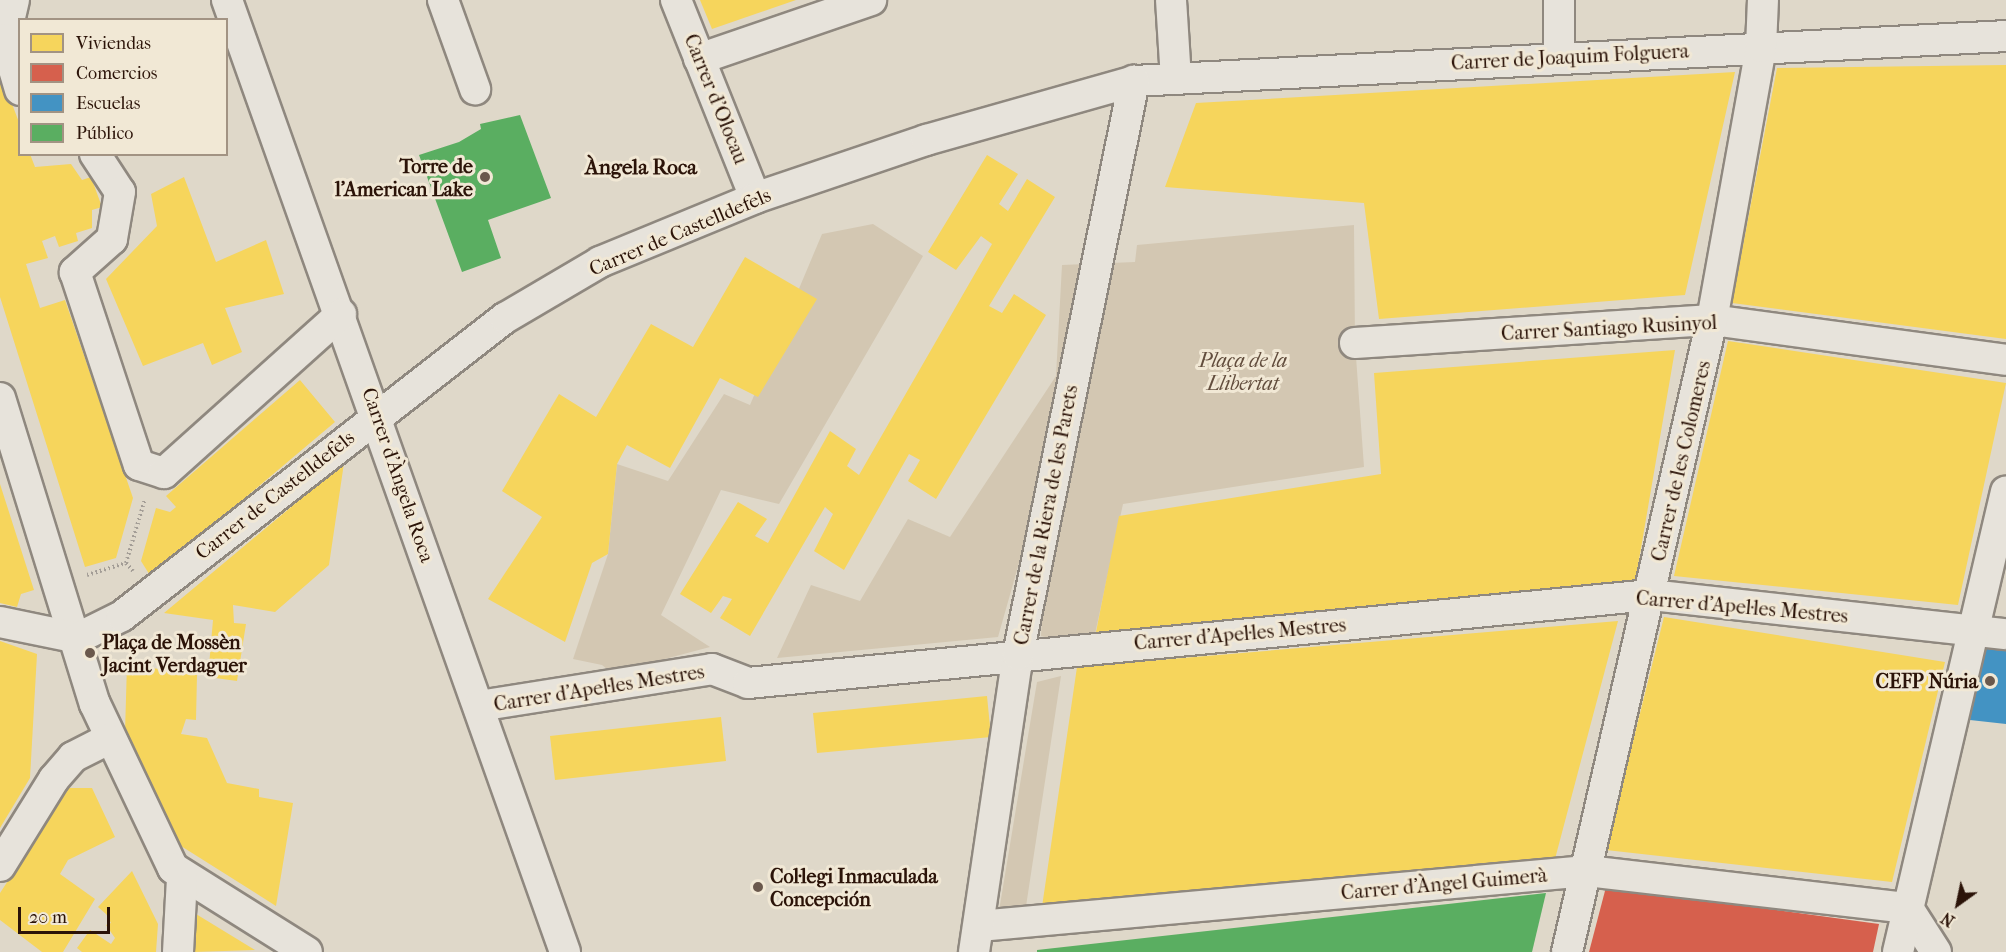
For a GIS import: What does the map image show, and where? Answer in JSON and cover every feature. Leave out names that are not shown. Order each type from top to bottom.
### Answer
[{"type":"street","points":[[14,0],[5,39],[18,83]]},
{"type":"street","name":"Carrer d'Àngela Roca","points":[[227,0],[377,415],[565,952]]},
{"type":"street","points":[[443,0],[475,89]]},
{"type":"street","name":"Carrer d'Olocau","points":[[676,0],[755,198]]},
{"type":"street","points":[[699,58],[870,0]]},
{"type":"street","points":[[1172,0],[1176,80]]},
{"type":"street","points":[[1559,0],[1559,57]]},
{"type":"street","name":"Carrer de les Colomeres","points":[[1567,952],[1712,320],[1761,47],[1763,0]]},
{"type":"street","name":"Carrer de Joaquim Folguera","points":[[1134,81],[1559,57],[2006,36]]},
{"type":"street","name":"Carrer de Castelldefels","points":[[78,638],[151,593],[377,415],[506,318],[600,262],[755,198],[926,140],[1134,81]]},
{"type":"street","name":"Carrer de la Riera de les Parets","points":[[976,939],[1018,656],[1134,81]]},
{"type":"street","points":[[96,156],[120,192],[112,239],[75,272],[139,465],[164,473],[341,314]]},
{"type":"street","name":"Carrer Santiago Rusinyol","points":[[1355,343],[1712,320],[2006,360]]},
{"type":"street","points":[[0,398],[113,749],[182,877],[307,952]]},
{"type":"street","points":[[1898,952],[2006,492]]},
{"type":"street","name":"Carrer d'Apel·les Mestres","points":[[478,706],[712,669],[748,683],[1650,595],[2006,634]]},
{"type":"street","points":[[0,622],[78,638]]},
{"type":"street","points":[[0,866],[54,779],[73,757],[113,749]]},
{"type":"street","name":"Carrer d'Àngel Guimerà","points":[[976,939],[1587,871],[1908,908]]},
{"type":"street","points":[[178,952],[182,877]]},
{"type":"street","points":[[1908,908],[1936,952]]},
{"type":"path","points":[[151,593],[126,563],[153,470]]},
{"type":"green space","points":[[873,224],[923,256],[779,504],[721,490],[661,615],[710,647],[612,673],[602,665],[573,659],[608,554],[617,464],[668,481],[724,394],[750,405],[822,234]]},
{"type":"green space","name":"Plaça de la Llibertat","points":[[1354,225],[1355,343],[1364,467],[1123,504],[1092,648],[1041,636],[1051,450],[998,637],[777,658],[811,585],[860,601],[908,519],[950,537],[1056,376],[1062,265],[1135,262],[1137,245]]},
{"type":"green space","points":[[1061,676],[1025,913],[997,923],[1037,682]]},
{"type":"building: Viviendas","points":[[700,0],[796,0],[712,29]]},
{"type":"building: Viviendas","points":[[2006,65],[2006,339],[1732,303],[1777,68]]},
{"type":"building: Viviendas","points":[[0,72],[18,120],[18,156],[31,156],[35,167],[71,164],[82,180],[91,177],[102,207],[92,210],[92,228],[76,233],[78,241],[59,247],[55,236],[42,241],[48,258],[26,264],[40,308],[65,300],[133,498],[116,558],[85,567],[0,297]]},
{"type":"building: Viviendas","points":[[1735,72],[1685,295],[1379,319],[1364,203],[1165,187],[1196,103]]},
{"type":"building: Viviendas","points":[[987,155],[1018,174],[999,204],[1008,211],[1027,179],[1055,197],[989,306],[1002,313],[1014,294],[1046,315],[936,499],[908,481],[920,460],[909,454],[844,570],[814,551],[833,514],[825,507],[750,636],[720,618],[732,599],[723,596],[711,613],[680,594],[738,502],[767,519],[755,536],[768,543],[830,431],[856,449],[847,466],[859,475],[992,244],[981,236],[956,270],[928,252]]},
{"type":"building: Viviendas","points":[[184,177],[216,262],[266,240],[284,294],[225,308],[242,352],[212,365],[203,343],[143,366],[106,279],[157,226],[151,194]]},
{"type":"building: Viviendas","points":[[745,257],[817,299],[758,397],[720,378],[670,468],[627,445],[617,464],[608,554],[592,563],[565,642],[488,599],[542,517],[502,491],[559,394],[596,417],[651,324],[693,347]]},
{"type":"building: Viviendas","points":[[1728,341],[2006,383],[1958,605],[1674,576]]},
{"type":"building: Viviendas","points":[[1675,350],[1635,583],[1096,632],[1119,516],[1381,474],[1374,373]]},
{"type":"building: Viviendas","points":[[300,380],[335,422],[151,577],[141,561],[156,508],[170,512],[176,507],[166,496]]},
{"type":"building: Viviendas","points":[[344,463],[329,565],[275,612],[233,605],[234,623],[246,624],[237,681],[208,677],[213,620],[164,613]]},
{"type":"building: Viviendas","points":[[0,484],[34,590],[21,594],[17,607],[0,603]]},
{"type":"building: Viviendas","points":[[1664,617],[1945,662],[1892,882],[1606,850]]},
{"type":"building: Viviendas","points":[[1618,621],[1555,859],[1042,907],[1077,667]]},
{"type":"building: Viviendas","points":[[0,641],[37,654],[30,778],[0,828]]},
{"type":"building: Viviendas","points":[[127,664],[197,675],[196,720],[186,719],[181,734],[207,738],[227,783],[259,789],[259,797],[293,803],[276,906],[181,846],[125,732]]},
{"type":"building: Viviendas","points":[[987,696],[991,737],[817,753],[813,713]]},
{"type":"building: Viviendas","points":[[721,717],[726,761],[555,780],[550,736]]},
{"type":"building: Viviendas","points":[[69,788],[92,788],[115,837],[68,860],[60,874],[95,899],[63,952],[42,952],[0,920],[0,893]]},
{"type":"building: Viviendas","points":[[132,871],[158,924],[156,952],[82,952],[77,948],[90,930],[111,944],[115,938],[106,925],[111,923],[98,907]]},
{"type":"building: Viviendas","points":[[196,914],[255,950],[193,952]]},
{"type":"building: Comercios","points":[[1606,887],[1879,924],[1873,952],[1589,952]]},
{"type":"building: Escuelas","name":"CEFP Núria","points":[[1987,647],[2006,649],[2006,724],[1970,720],[1978,659],[1983,660]]},
{"type":"building: Público","name":"Torre de l'American Lake","points":[[520,115],[551,198],[488,220],[501,258],[462,272],[419,155],[459,142],[481,129],[480,124]]},
{"type":"building: Público","points":[[1546,893],[1532,952],[1037,952],[1037,950]]},
{"type":"place","name":"Torre de l'American Lake","points":[[485,177]]},
{"type":"place","name":"Plaça de Mossèn Jacint Verdaguer","points":[[90,653]]},
{"type":"place","name":"CEFP Núria","points":[[1990,681]]},
{"type":"place","name":"Col·legi Inmaculada Concepción","points":[[758,887]]},
{"type":"district","name":"Àngela Roca","points":[[641,167]]}]
